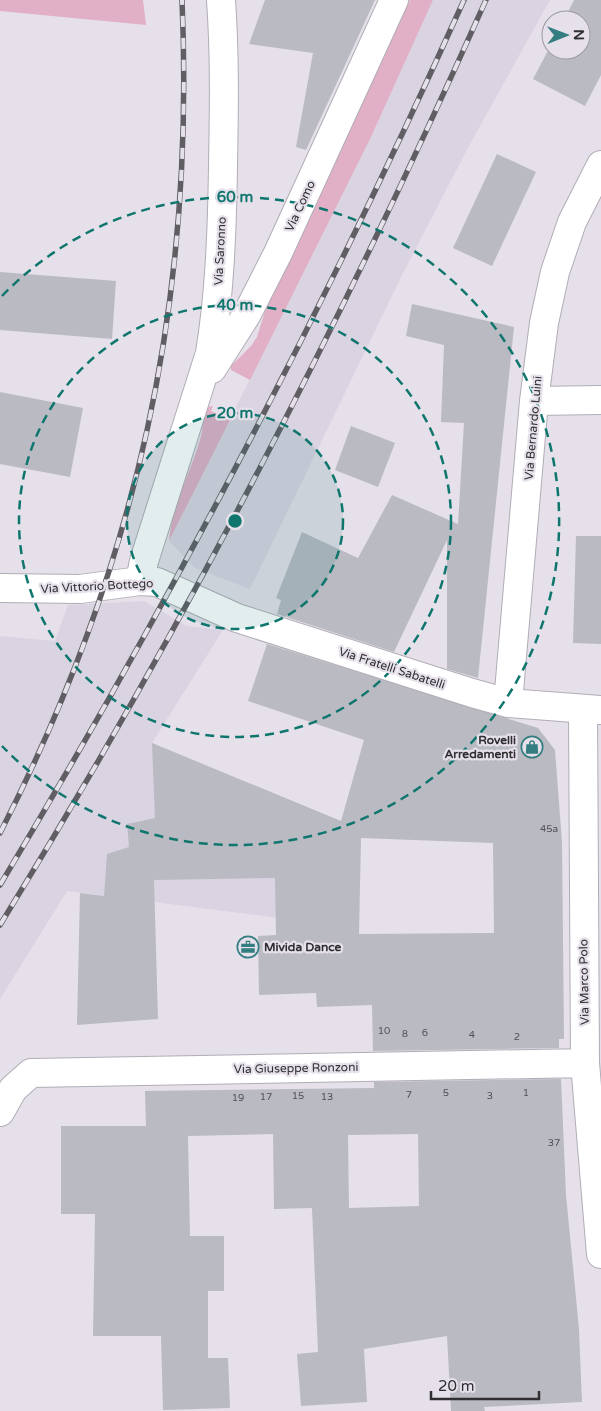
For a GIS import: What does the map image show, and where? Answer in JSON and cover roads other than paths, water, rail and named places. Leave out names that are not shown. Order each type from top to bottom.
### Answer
[{"type":"street","name":"Via Saronno","points":[[140,581],[144,560],[210,352],[219,287],[224,121],[221,0]]},
{"type":"street","name":"Via Como","points":[[194,406],[208,375],[247,314],[278,253],[394,0]]},
{"type":"street","name":"Via Bernardo Luini","points":[[508,703],[534,401],[544,323],[555,272],[572,222],[601,165]]},
{"type":"street","points":[[534,401],[601,400]]},
{"type":"street","name":"Via Vittorio Bottego","points":[[0,588],[80,589],[140,581],[157,582],[191,596]]},
{"type":"street","name":"Via Fratelli Sabatelli","points":[[191,596],[237,618],[508,703],[592,710]]},
{"type":"street","name":"Via Marco Polo","points":[[592,710],[585,1063],[601,1254]]},
{"type":"street","name":"Via Giuseppe Ronzoni","points":[[6,1100],[31,1073],[585,1063]]},
{"type":"railway","points":[[0,833],[48,733],[88,633],[121,531],[147,429],[166,325],[178,220],[184,111],[182,0]]},
{"type":"railway","points":[[0,885],[126,669],[245,449],[358,226],[464,0]]},
{"type":"railway","points":[[0,925],[68,813],[133,700],[197,586],[258,471],[376,237],[486,0]]},
{"type":"place","name":"Rovelli Arredamenti","points":[[532,747]]},
{"type":"place","name":"Mivida Dance","points":[[248,947]]}]
